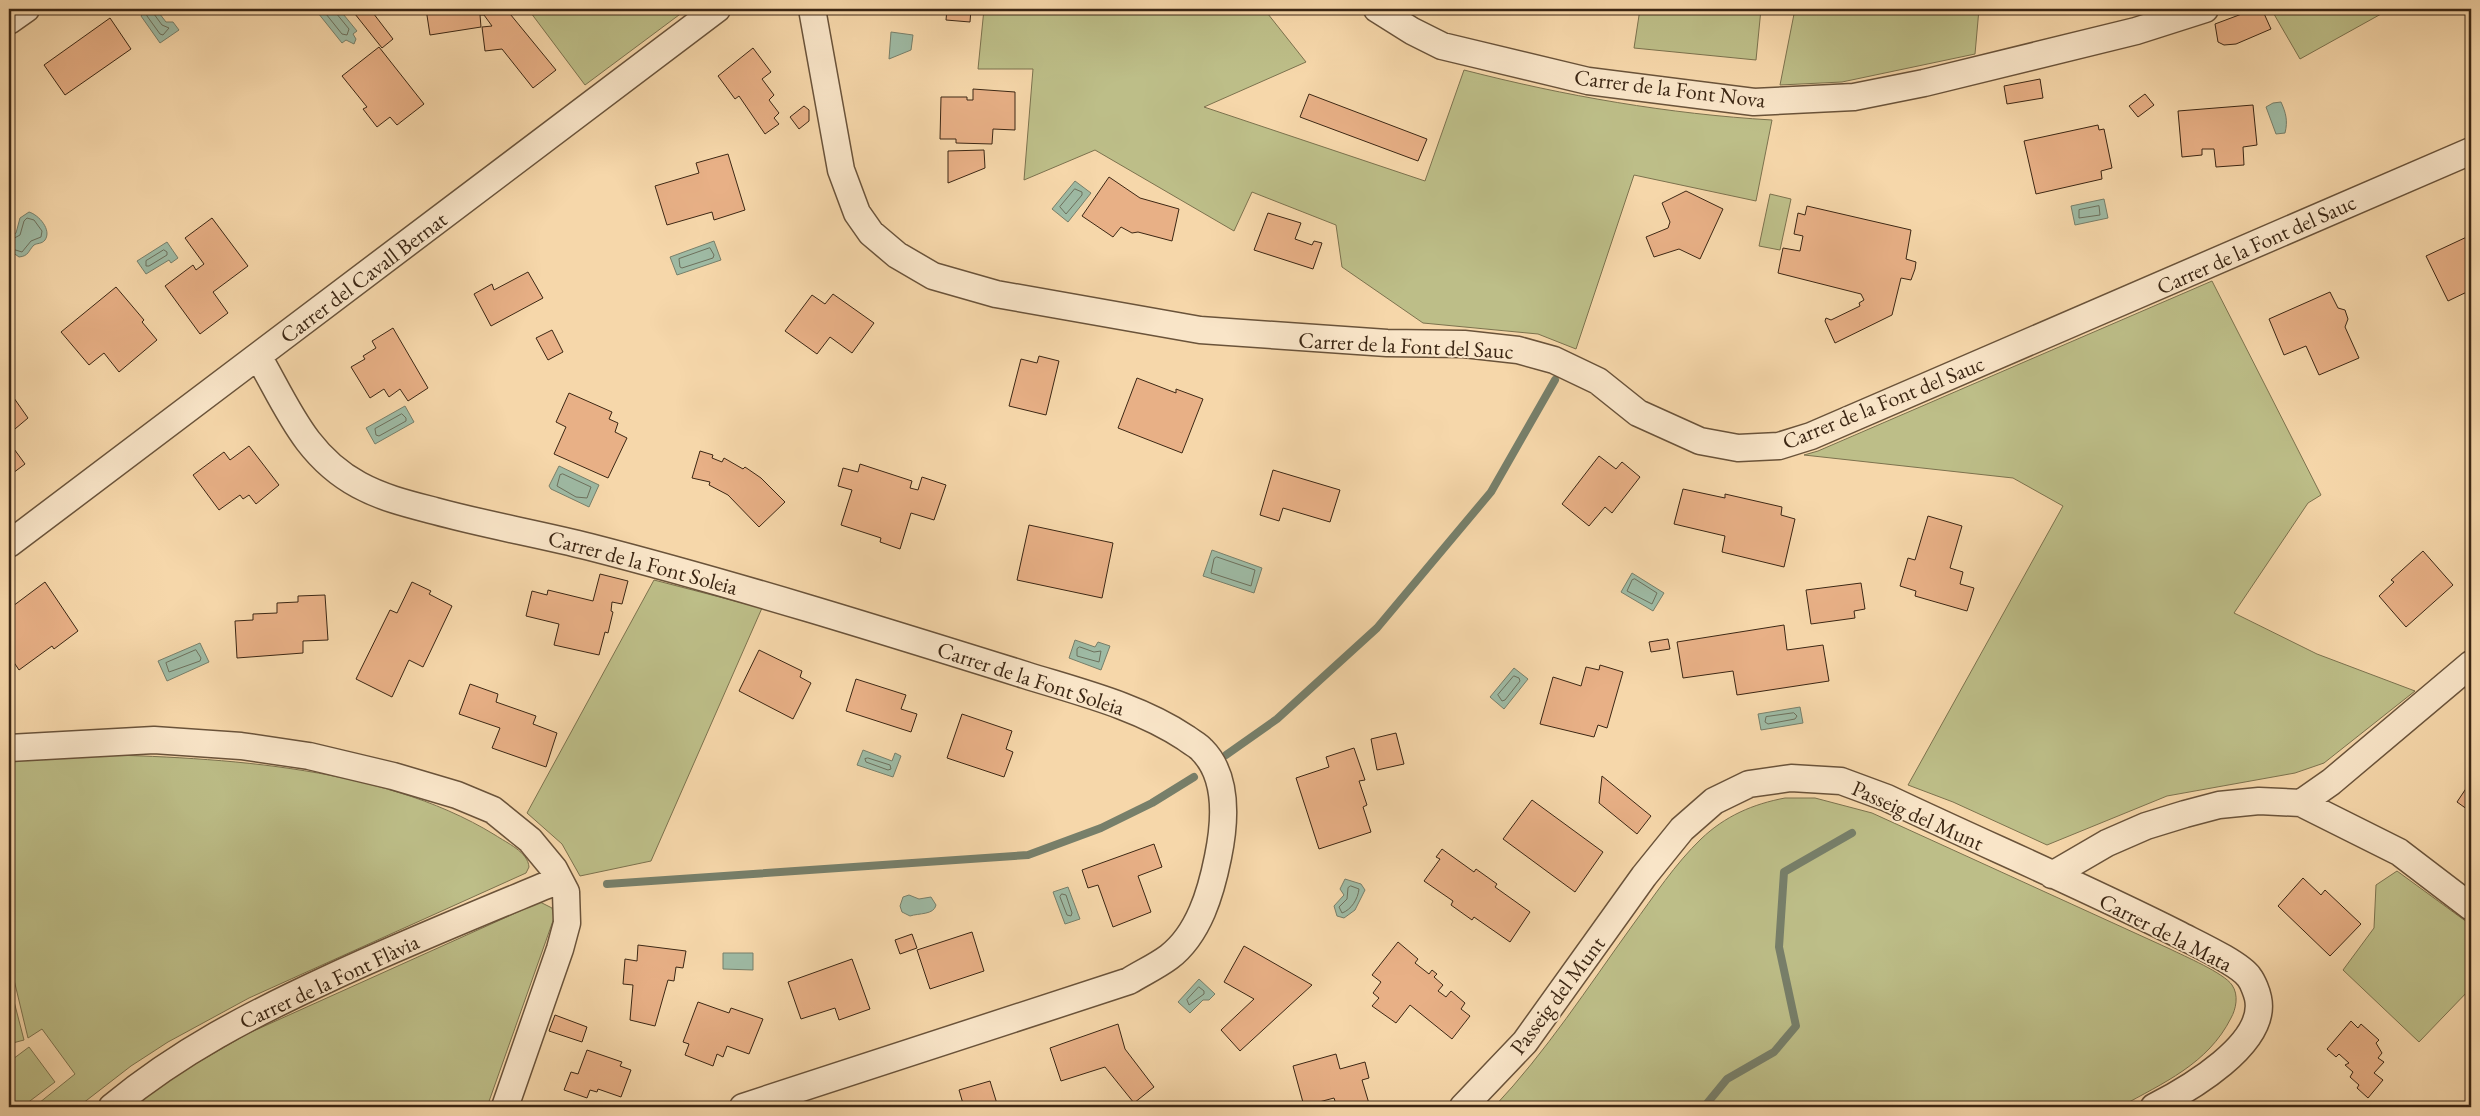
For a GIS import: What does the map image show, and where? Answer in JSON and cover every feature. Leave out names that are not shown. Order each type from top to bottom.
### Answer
[{"type":"street","points":[[9,21],[26,9]]},
{"type":"street","name":"Carrer del Cavall Bernat","points":[[9,544],[717,9]]},
{"type":"street","name":"Carrer de la Font del Sauc","points":[[812,9],[841,170],[857,213],[871,233],[897,255],[933,276],[996,294],[1200,330],[1348,341],[1464,344],[1518,350],[1554,360],[1598,381],[1638,413],[1691,437],[1700,441],[1738,448],[1778,446],[1810,436],[2471,151]]},
{"type":"street","name":"Carrer de la Font Nova","points":[[1377,9],[1442,46],[1588,81],[1754,102],[1854,97],[1924,83],[2136,31],[2205,9]]},
{"type":"street","name":"Carrer de la Font Soleia","points":[[258,356],[306,442],[327,463],[357,484],[390,499],[472,522],[588,546],[783,599],[1087,694],[1139,713],[1172,729],[1202,749],[1218,773],[1223,803],[1222,842],[1214,876],[1193,931],[1171,956],[1129,980],[743,1107]]},
{"type":"street","points":[[2301,803],[2331,782],[2471,664]]},
{"type":"street","points":[[9,748],[154,740],[241,746],[309,756],[384,774],[457,795],[494,810],[530,840],[554,869],[566,892],[567,923],[505,1107]]},
{"type":"street","name":"Passeig del Munt","points":[[1463,1107],[1525,1042],[1644,876],[1682,829],[1714,801],[1749,784],[1791,778],[1840,781],[1887,798],[2052,875]]},
{"type":"street","points":[[2052,875],[2107,843],[2146,826],[2178,816],[2218,805],[2258,801],[2301,803],[2399,852],[2471,906]]},
{"type":"street","name":"Carrer de la Mata","points":[[2052,875],[2157,923],[2216,953],[2249,977],[2258,999],[2257,1015],[2248,1038],[2210,1074],[2154,1107]]},
{"type":"street","name":"Carrer de la Font Flàvia","points":[[112,1107],[193,1047],[255,1013],[397,947],[559,880]]},
{"type":"green space","points":[[528,9],[687,9],[585,85]]},
{"type":"green space","points":[[984,9],[1264,9],[1306,62],[1204,107],[1425,181],[1464,70],[1579,96],[1695,113],[1772,120],[1756,201],[1634,175],[1576,349],[1538,334],[1423,323],[1342,267],[1336,225],[1252,192],[1234,231],[1095,150],[1024,180],[1033,69],[978,69]]},
{"type":"green space","points":[[1640,9],[1761,9],[1756,60],[1634,48]]},
{"type":"green space","points":[[1795,9],[1979,9],[1975,54],[1842,82],[1780,85]]},
{"type":"green space","points":[[2271,9],[2390,9],[2300,59]]},
{"type":"green space","points":[[1770,194],[1791,199],[1780,250],[1759,246]]},
{"type":"green space","points":[[2212,281],[2321,495],[2308,503],[2234,613],[2317,654],[2415,691],[2324,763],[2295,773],[2167,796],[2047,845],[1953,802],[1908,785],[2063,506],[2013,478],[1804,455],[1818,451]]},
{"type":"green space","points":[[654,580],[762,608],[651,861],[580,876],[562,844],[527,813]]},
{"type":"green space","points":[[74,754],[126,755],[235,762],[291,769],[346,779],[399,792],[449,811],[495,835],[521,852],[529,867],[526,873],[249,998],[168,1042],[131,1066],[78,1107],[34,1107],[75,1074],[42,1029],[28,1038],[9,959],[9,758]]},
{"type":"green space","points":[[1785,798],[1815,798],[1872,813],[2194,960],[2221,975],[2232,985],[2236,993],[2233,1014],[2221,1034],[2197,1060],[2183,1071],[2120,1107],[1494,1107],[1549,1042],[1657,892],[1691,849],[1710,831],[1740,812]]},
{"type":"green space","points":[[2397,871],[2471,925],[2471,988],[2419,1042],[2343,970],[2374,928],[2376,885]]},
{"type":"green space","points":[[540,902],[552,908],[554,918],[487,1107],[129,1107],[162,1083],[249,1033]]},
{"type":"green space","points":[[9,982],[24,1040],[9,1044]]},
{"type":"green space","points":[[29,1047],[55,1082],[22,1107],[9,1107],[9,1062]]},
{"type":"water","points":[[146,9],[156,9],[166,22],[173,22],[179,30],[160,43],[141,16]]},
{"type":"water","points":[[323,9],[339,9],[357,31],[353,34],[356,39],[354,44],[346,40],[342,43],[318,13]]},
{"type":"water","points":[[891,32],[913,35],[911,50],[889,59]]},
{"type":"water","points":[[2281,102],[2286,117],[2286,129],[2285,133],[2276,134],[2266,107],[2273,103]]},
{"type":"water","points":[[1075,181],[1091,193],[1068,222],[1052,209]]},
{"type":"water","points":[[2104,199],[2108,218],[2075,225],[2071,206]]},
{"type":"water","points":[[29,212],[37,216],[43,223],[47,236],[44,241],[34,245],[27,254],[19,257],[9,250],[9,238],[16,233],[20,218]]},
{"type":"water","points":[[714,241],[721,260],[677,275],[670,257]]},
{"type":"water","points":[[167,242],[178,258],[171,263],[169,260],[146,274],[137,261]]},
{"type":"water","points":[[405,406],[414,422],[375,444],[366,428]]},
{"type":"water","points":[[559,466],[599,485],[589,507],[551,489],[549,486]]},
{"type":"water","points":[[1212,550],[1262,568],[1254,593],[1203,576]]},
{"type":"water","points":[[1632,573],[1664,593],[1653,611],[1621,592]]},
{"type":"water","points":[[1075,640],[1095,647],[1098,642],[1110,646],[1101,670],[1069,658]]},
{"type":"water","points":[[200,643],[209,662],[167,681],[158,661]]},
{"type":"water","points":[[1514,668],[1528,679],[1504,709],[1490,697]]},
{"type":"water","points":[[1800,707],[1803,723],[1761,730],[1758,714]]},
{"type":"water","points":[[863,750],[892,761],[895,753],[901,756],[893,777],[857,765]]},
{"type":"water","points":[[1345,879],[1361,884],[1365,890],[1355,910],[1344,918],[1337,916],[1334,906],[1344,895],[1340,889]]},
{"type":"water","points":[[1068,887],[1080,919],[1065,924],[1053,892]]},
{"type":"water","points":[[909,895],[919,899],[931,897],[936,905],[935,908],[929,912],[910,916],[902,912],[900,906],[903,897]]},
{"type":"water","points":[[723,953],[753,953],[753,970],[723,969]]},
{"type":"water","points":[[1199,979],[1215,994],[1209,1000],[1203,1000],[1190,1013],[1178,1002]]},
{"type":"building","points":[[351,9],[370,9],[393,39],[382,48]]},
{"type":"building","points":[[426,9],[506,9],[556,70],[533,88],[502,49],[485,51],[482,27],[492,26],[484,15],[480,15],[481,27],[430,35]]},
{"type":"building","points":[[947,9],[971,9],[970,22],[946,20]]},
{"type":"building","points":[[2255,9],[2262,9],[2271,29],[2236,44],[2224,45],[2218,42],[2215,24]]},
{"type":"building","points":[[110,18],[131,49],[65,95],[44,65]]},
{"type":"building","points":[[379,47],[424,104],[397,125],[390,117],[377,127],[363,109],[367,107],[342,76]]},
{"type":"building","points":[[753,48],[771,72],[762,79],[774,95],[769,100],[779,113],[774,118],[779,124],[765,134],[739,96],[735,99],[718,76]]},
{"type":"building","points":[[2040,79],[2043,98],[2007,104],[2004,86]]},
{"type":"building","points":[[973,89],[1015,92],[1015,130],[993,129],[992,144],[956,143],[956,139],[940,139],[941,97],[967,97],[967,100],[973,100]]},
{"type":"building","points":[[1309,94],[1427,139],[1418,161],[1300,117]]},
{"type":"building","points":[[2145,94],[2154,105],[2138,117],[2129,106]]},
{"type":"building","points":[[2253,105],[2257,145],[2243,147],[2244,165],[2216,167],[2214,149],[2202,149],[2202,155],[2182,157],[2178,111]]},
{"type":"building","points":[[804,106],[809,110],[809,121],[799,129],[790,117]]},
{"type":"building","points":[[2098,125],[2099,130],[2104,129],[2112,168],[2101,171],[2102,179],[2036,194],[2024,141]]},
{"type":"building","points":[[984,150],[985,168],[948,183],[948,151]]},
{"type":"building","points":[[728,154],[745,210],[714,220],[712,212],[667,225],[655,186],[699,173],[696,163]]},
{"type":"building","points":[[1109,177],[1140,198],[1179,209],[1172,241],[1138,232],[1132,233],[1121,227],[1113,237],[1082,216]]},
{"type":"building","points":[[1686,191],[1723,209],[1700,259],[1679,249],[1654,257],[1646,237],[1668,228],[1670,222],[1662,203]]},
{"type":"building","points":[[1807,206],[1911,230],[1906,259],[1916,262],[1915,269],[1911,280],[1901,278],[1892,315],[1835,343],[1825,321],[1826,318],[1831,320],[1860,306],[1859,303],[1864,300],[1861,294],[1778,273],[1783,248],[1800,251],[1803,236],[1794,234],[1798,213],[1805,215]]},
{"type":"building","points":[[1268,213],[1301,223],[1295,239],[1312,245],[1314,241],[1322,243],[1313,269],[1254,250]]},
{"type":"building","points":[[212,218],[248,266],[213,292],[228,313],[200,334],[165,286],[193,265],[196,270],[204,264],[185,238]]},
{"type":"building","points":[[2471,235],[2471,290],[2448,301],[2426,256]]},
{"type":"building","points":[[528,272],[543,298],[491,326],[474,294],[492,284],[494,290]]},
{"type":"building","points":[[116,287],[144,320],[142,322],[157,340],[119,372],[104,353],[89,365],[61,332]]},
{"type":"building","points":[[2330,292],[2338,308],[2345,310],[2348,319],[2345,327],[2359,358],[2319,375],[2306,346],[2284,355],[2269,319]]},
{"type":"building","points":[[833,294],[874,323],[852,353],[830,337],[817,354],[785,331],[812,295],[825,304]]},
{"type":"building","points":[[393,328],[428,388],[408,401],[400,389],[389,397],[384,389],[370,398],[351,367],[365,359],[363,356],[376,348],[372,341]]},
{"type":"building","points":[[552,330],[563,352],[548,360],[536,338]]},
{"type":"building","points":[[1039,356],[1059,361],[1046,415],[1009,406],[1021,359],[1037,363]]},
{"type":"building","points":[[1137,378],[1176,393],[1176,389],[1203,399],[1182,453],[1118,428]]},
{"type":"building","points":[[9,391],[28,418],[9,434]]},
{"type":"building","points":[[569,393],[612,412],[609,419],[618,423],[615,432],[627,438],[608,478],[554,454],[566,427],[556,422]]},
{"type":"building","points":[[9,442],[25,464],[9,476]]},
{"type":"building","points":[[249,446],[279,485],[256,504],[249,495],[243,499],[240,495],[219,510],[193,475],[224,452],[230,460]]},
{"type":"building","points":[[700,451],[713,455],[712,458],[722,462],[724,458],[743,469],[745,467],[761,478],[785,502],[759,527],[728,495],[709,485],[710,482],[692,478]]},
{"type":"building","points":[[1599,456],[1616,469],[1622,462],[1640,477],[1612,513],[1605,507],[1589,526],[1562,504]]},
{"type":"building","points":[[860,464],[912,481],[910,488],[918,490],[922,477],[946,485],[934,520],[911,513],[900,549],[880,542],[881,538],[841,525],[852,490],[838,486],[843,468],[858,472]]},
{"type":"building","points":[[1273,470],[1340,490],[1330,522],[1283,508],[1279,521],[1260,515]]},
{"type":"building","points":[[1683,489],[1725,498],[1725,494],[1782,507],[1781,515],[1795,519],[1784,567],[1722,552],[1725,536],[1674,524]]},
{"type":"building","points":[[1928,516],[1962,526],[1950,568],[1963,572],[1960,584],[1974,588],[1967,611],[1915,596],[1916,591],[1900,586],[1908,558],[1915,560]]},
{"type":"building","points":[[1029,525],[1113,543],[1102,598],[1017,580]]},
{"type":"building","points":[[2423,551],[2453,585],[2406,627],[2379,596],[2394,582],[2391,580]]},
{"type":"building","points":[[600,574],[628,581],[622,604],[612,602],[611,611],[613,612],[608,633],[605,632],[599,655],[554,645],[559,624],[526,616],[532,591],[547,595],[548,590],[593,601]]},
{"type":"building","points":[[45,582],[78,631],[54,649],[52,646],[19,670],[9,655],[9,609]]},
{"type":"building","points":[[412,582],[431,591],[429,594],[452,606],[423,667],[409,660],[392,697],[356,679],[390,610],[397,613]]},
{"type":"building","points":[[1861,583],[1865,609],[1854,611],[1855,618],[1811,624],[1806,590]]},
{"type":"building","points":[[325,595],[328,640],[303,641],[303,653],[237,658],[235,621],[253,620],[253,614],[277,613],[277,603],[298,602],[298,596]]},
{"type":"building","points":[[1784,625],[1787,650],[1823,645],[1829,681],[1737,695],[1733,671],[1683,678],[1677,642]]},
{"type":"building","points":[[1668,639],[1670,649],[1651,652],[1649,642]]},
{"type":"building","points":[[759,650],[802,671],[800,677],[811,683],[793,719],[739,691]]},
{"type":"building","points":[[1600,665],[1623,672],[1607,728],[1598,725],[1594,737],[1540,724],[1553,677],[1581,686],[1586,667],[1599,670]]},
{"type":"building","points":[[856,679],[906,695],[901,709],[917,714],[911,732],[846,711]]},
{"type":"building","points":[[470,684],[498,694],[496,702],[536,716],[533,724],[557,733],[546,767],[492,748],[500,728],[459,714]]},
{"type":"building","points":[[962,714],[1012,731],[1006,749],[1013,752],[1004,777],[947,758]]},
{"type":"building","points":[[1396,733],[1404,764],[1377,770],[1371,739]]},
{"type":"building","points":[[1354,748],[1365,780],[1359,781],[1367,805],[1363,807],[1371,832],[1319,849],[1296,778],[1329,767],[1326,757]]},
{"type":"building","points":[[1602,776],[1651,816],[1637,834],[1599,803]]},
{"type":"building","points":[[2471,781],[2471,812],[2457,802]]},
{"type":"building","points":[[1532,800],[1603,852],[1575,892],[1503,839]]},
{"type":"building","points":[[1154,844],[1162,867],[1138,876],[1151,912],[1113,927],[1098,885],[1088,888],[1082,870]]},
{"type":"building","points":[[1442,849],[1474,872],[1476,869],[1497,884],[1495,887],[1530,912],[1510,942],[1474,917],[1472,920],[1451,905],[1453,901],[1424,881],[1440,859],[1436,857]]},
{"type":"building","points":[[2303,878],[2321,895],[2325,890],[2361,924],[2330,956],[2278,906]]},
{"type":"building","points":[[972,932],[984,971],[930,989],[917,950]]},
{"type":"building","points":[[912,934],[917,948],[900,954],[895,940]]},
{"type":"building","points":[[1398,942],[1418,959],[1415,963],[1429,974],[1432,970],[1437,974],[1434,977],[1443,985],[1438,991],[1446,997],[1451,991],[1465,1003],[1461,1009],[1470,1016],[1452,1039],[1410,1005],[1396,1023],[1372,1006],[1379,998],[1373,993],[1381,982],[1372,975]]},
{"type":"building","points":[[638,945],[686,951],[683,968],[676,967],[674,981],[668,980],[655,1026],[630,1020],[633,985],[623,984],[625,959],[637,961]]},
{"type":"building","points":[[1244,946],[1312,985],[1240,1051],[1221,1030],[1254,999],[1224,982]]},
{"type":"building","points":[[852,959],[870,1009],[839,1020],[835,1008],[801,1019],[788,982]]},
{"type":"building","points":[[698,1002],[729,1013],[731,1008],[763,1019],[749,1054],[727,1046],[723,1057],[717,1054],[713,1066],[685,1055],[689,1044],[683,1042]]},
{"type":"building","points":[[555,1015],[587,1027],[582,1042],[549,1031]]},
{"type":"building","points":[[2351,1021],[2358,1028],[2361,1024],[2379,1040],[2376,1043],[2382,1053],[2378,1058],[2384,1062],[2374,1073],[2383,1080],[2368,1098],[2357,1088],[2359,1085],[2350,1077],[2353,1072],[2345,1065],[2349,1063],[2339,1054],[2336,1057],[2327,1049]]},
{"type":"building","points":[[1118,1024],[1125,1049],[1154,1087],[1134,1103],[1105,1067],[1061,1081],[1050,1048]]},
{"type":"building","points":[[587,1050],[622,1062],[620,1066],[631,1070],[621,1097],[598,1089],[597,1092],[590,1090],[587,1098],[564,1090],[571,1072],[578,1074]]},
{"type":"building","points":[[1336,1054],[1340,1069],[1365,1062],[1369,1078],[1362,1080],[1370,1107],[1337,1107],[1334,1098],[1304,1106],[1293,1066]]},
{"type":"building","points":[[990,1081],[998,1107],[964,1107],[959,1090]]},
{"type":"waterway","points":[[1226,755],[1277,719],[1377,628],[1491,492],[1555,380]]},
{"type":"waterway","points":[[607,884],[1028,855],[1101,828],[1152,803],[1194,777]]},
{"type":"waterway","points":[[1704,1107],[1727,1079],[1774,1052],[1796,1026],[1779,947],[1784,872],[1852,833]]}]
